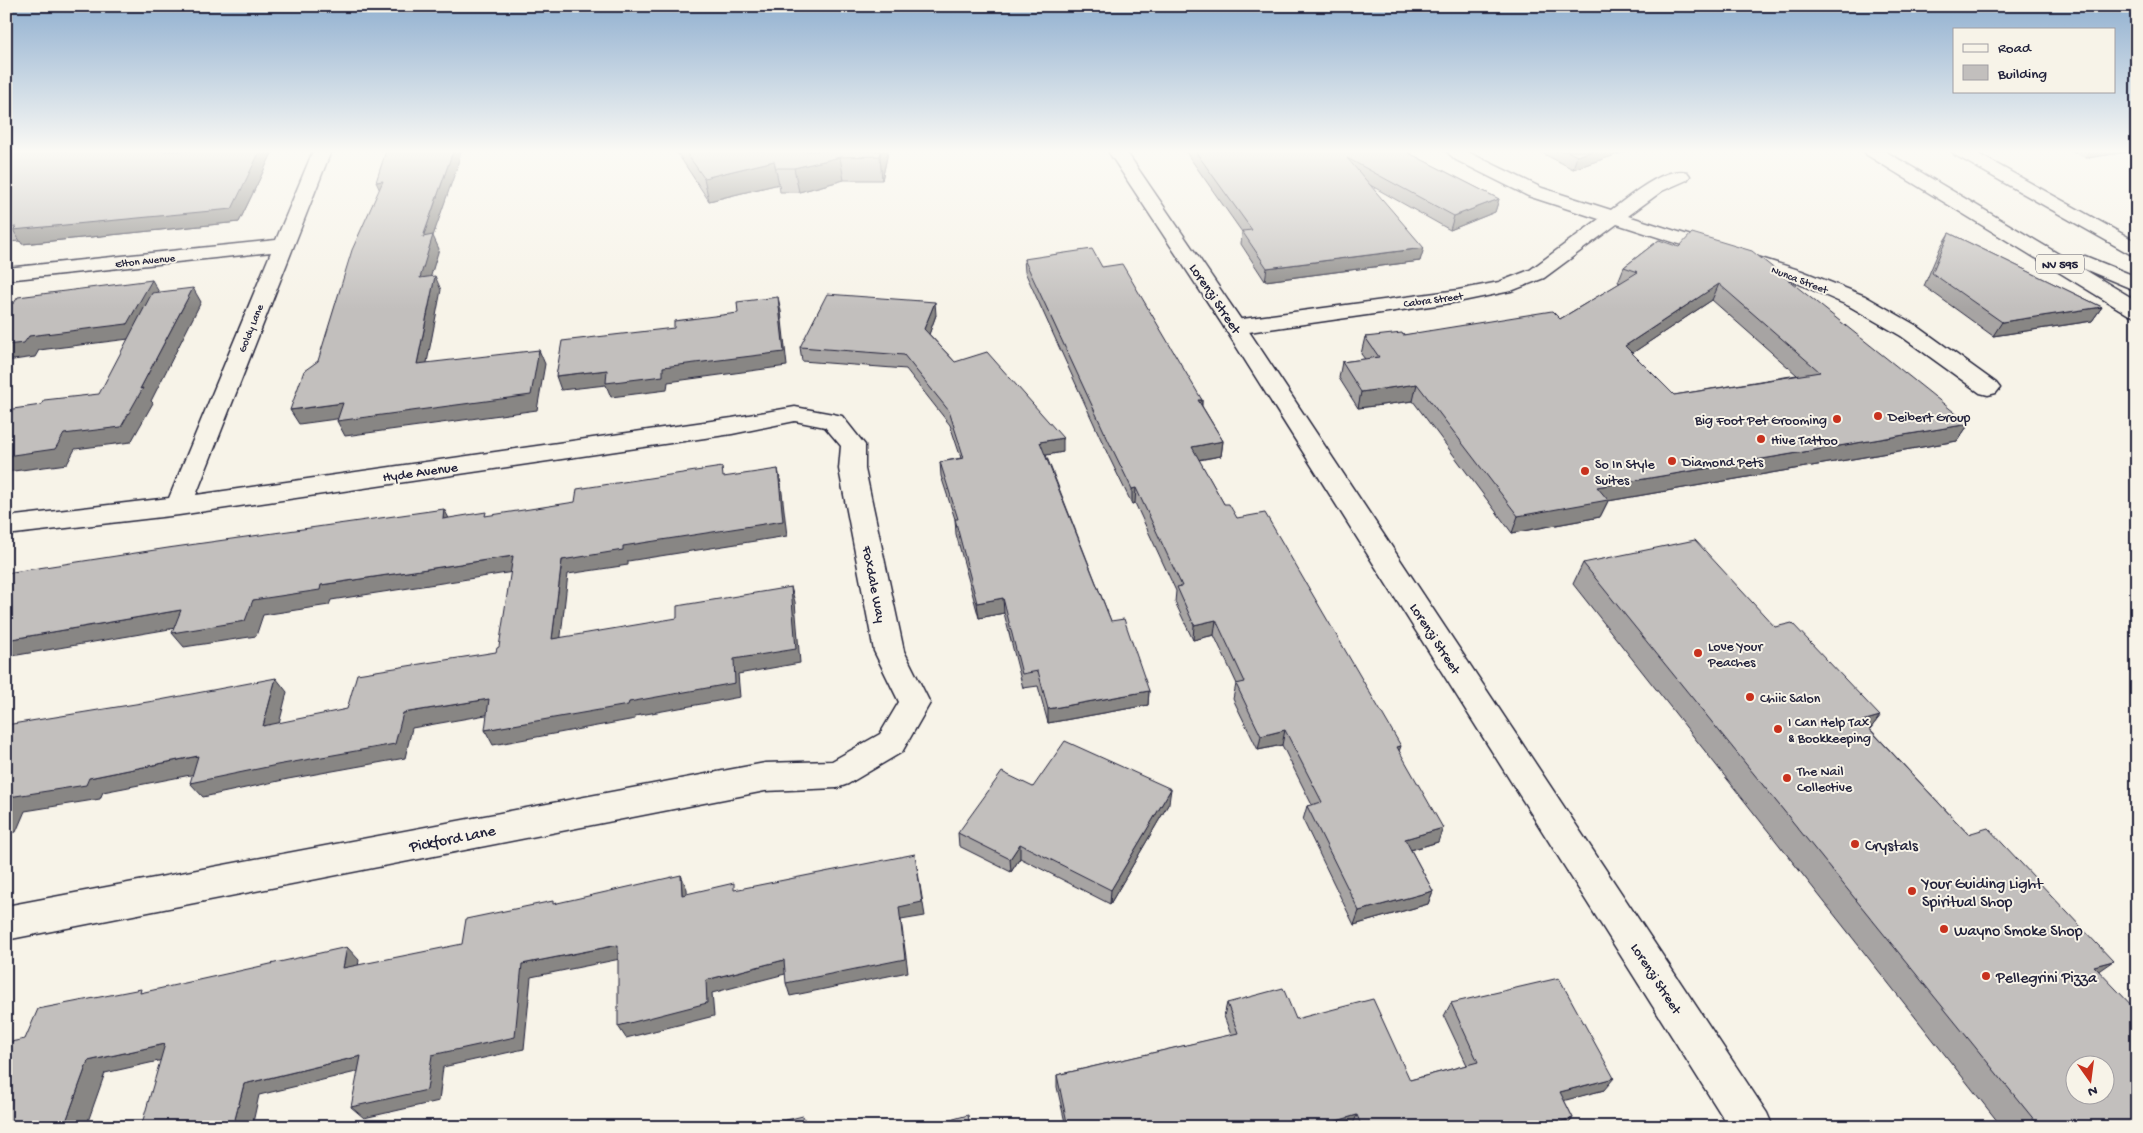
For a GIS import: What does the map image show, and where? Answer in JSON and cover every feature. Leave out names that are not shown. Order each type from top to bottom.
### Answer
[{"type":"street","name":"Goldy Lane","points":[[179,506],[300,204]]},
{"type":"street","name":"Lorenzi Street","points":[[1152,204],[1235,327],[1754,1127]]},
{"type":"street","name":"Nunca Street","points":[[1570,204],[1795,275],[1857,301],[1909,331],[1988,388]]},
{"type":"street","name":"Cabra Street","points":[[1235,327],[1458,296],[1504,287],[1536,274],[1632,204]]},
{"type":"street","name":"NV 595","points":[[1961,204],[2137,310]]},
{"type":"street","points":[[2055,204],[2137,250]]},
{"type":"street","points":[[1983,217],[2137,285]]},
{"type":"street","name":"Elton Avenue","points":[[6,274],[283,245]]},
{"type":"street","name":"Hyde Avenue","points":[[6,526],[179,506],[722,427],[795,414],[833,420]]},
{"type":"street","name":"Foxdale Way","points":[[833,420],[854,445],[852,469],[889,651],[915,704],[890,743]]},
{"type":"street","name":"Pickford Lane","points":[[6,923],[765,777],[837,774],[890,743]]},
{"type":"building","points":[[6,204],[234,204],[232,209],[13,230],[16,227],[6,228]]},
{"type":"building","points":[[373,204],[435,204],[423,237],[433,235],[420,278],[435,276],[417,364],[539,350],[531,395],[337,421],[343,403],[290,410],[304,371],[318,361],[352,250]]},
{"type":"building","points":[[1233,204],[1386,204],[1424,248],[1267,268],[1242,231],[1252,230]]},
{"type":"building","points":[[1432,204],[1486,204],[1454,216]]},
{"type":"building","points":[[1692,233],[1752,251],[1969,424],[1597,487],[1608,500],[1518,516],[1417,384],[1361,392],[1342,362],[1379,357],[1365,337],[1402,333],[1403,335],[1552,311],[1560,319],[1638,272],[1624,267],[1659,240],[1679,247]],"holes":[[[1719,284],[1820,372],[1674,395],[1625,346]]]},
{"type":"building","points":[[1949,233],[2102,307],[2002,322],[1932,273]]},
{"type":"building","points":[[1092,249],[1102,267],[1122,264],[1202,400],[1198,400],[1223,441],[1192,447],[1224,504],[1229,504],[1237,518],[1265,513],[1401,746],[1397,747],[1443,828],[1405,839],[1433,891],[1359,911],[1307,806],[1322,802],[1285,730],[1261,736],[1236,684],[1245,682],[1216,620],[1194,625],[1177,587],[1182,586],[1136,488],[1132,489],[1109,442],[1024,259]]},
{"type":"building","points":[[152,280],[127,324],[29,336],[24,343],[6,345],[6,304],[14,303],[18,297]]},
{"type":"building","points":[[193,288],[140,389],[143,388],[121,427],[64,434],[55,449],[6,456],[6,410],[41,405],[44,400],[99,394],[152,293]]},
{"type":"building","points":[[827,294],[935,302],[924,329],[955,362],[987,352],[1063,438],[1040,442],[1111,621],[1124,619],[1149,691],[1048,709],[1038,671],[1022,674],[1003,598],[977,603],[955,519],[958,519],[940,462],[964,458],[949,411],[904,355],[800,347]]},
{"type":"building","points":[[778,297],[784,352],[663,367],[663,376],[606,383],[607,370],[556,376],[562,341],[674,328],[674,321],[738,313],[737,302]]},
{"type":"building","points":[[722,467],[723,477],[778,469],[783,521],[623,546],[623,550],[562,560],[552,639],[677,618],[677,606],[791,587],[796,649],[734,659],[735,683],[629,702],[628,705],[485,730],[489,699],[403,713],[395,744],[190,783],[198,756],[89,778],[86,785],[9,797],[6,804],[6,725],[160,700],[276,678],[263,726],[347,709],[357,674],[496,652],[499,647],[513,556],[321,585],[320,590],[253,600],[245,621],[172,633],[181,610],[6,640],[6,573],[444,509],[443,519],[486,512],[485,516],[575,502],[577,489]]},
{"type":"building","points":[[1695,540],[1775,627],[1792,623],[1880,716],[1862,721],[1968,834],[1988,828],[2113,961],[2094,966],[2137,1011],[2137,1127],[2040,1127],[1583,563]]},
{"type":"building","points":[[1065,741],[1171,789],[1111,890],[1020,844],[1010,859],[958,833],[1002,772],[1033,787]]},
{"type":"building","points":[[915,854],[922,902],[899,907],[905,959],[786,983],[784,960],[706,980],[707,1003],[618,1026],[618,945],[522,964],[515,1037],[432,1055],[427,1090],[351,1107],[361,1056],[244,1084],[233,1127],[141,1127],[165,1044],[88,1061],[64,1127],[6,1127],[6,1043],[25,1039],[38,1009],[141,989],[140,993],[347,947],[343,968],[462,944],[466,919],[553,901],[553,904],[681,875],[682,895],[734,883],[734,890]]},
{"type":"building","points":[[1559,978],[1614,1078],[1560,1092],[1573,1118],[1539,1127],[1362,1127],[1357,1115],[1316,1127],[1068,1127],[1057,1075],[1238,1033],[1227,1003],[1283,988],[1296,1019],[1373,999],[1410,1080],[1478,1062],[1451,1003]]},
{"type":"building","points":[[968,1115],[970,1127],[925,1127]]},
{"type":"building","points":[[803,1116],[804,1127],[757,1127]]},
{"type":"place","name":"Deibert Group","points":[[1878,416]]},
{"type":"place","name":"Big Foot Pet Grooming","points":[[1837,419]]},
{"type":"place","name":"Hive Tattoo","points":[[1761,439]]},
{"type":"place","name":"Diamond Pets","points":[[1672,461]]},
{"type":"place","name":"So In Style Suites","points":[[1585,471]]},
{"type":"place","name":"Love Your Peaches","points":[[1698,653]]},
{"type":"place","name":"Chiic Salon","points":[[1750,697]]},
{"type":"place","name":"I Can Help Tax & Bookkeeping","points":[[1778,729]]},
{"type":"place","name":"The Nail Collective","points":[[1787,778]]},
{"type":"place","name":"Crystals","points":[[1855,844]]},
{"type":"place","name":"Your Guiding Light Spiritual Shop","points":[[1912,891]]},
{"type":"place","name":"Wayno Smoke Shop","points":[[1944,929]]},
{"type":"place","name":"Pellegrini Pizza","points":[[1986,976]]}]
